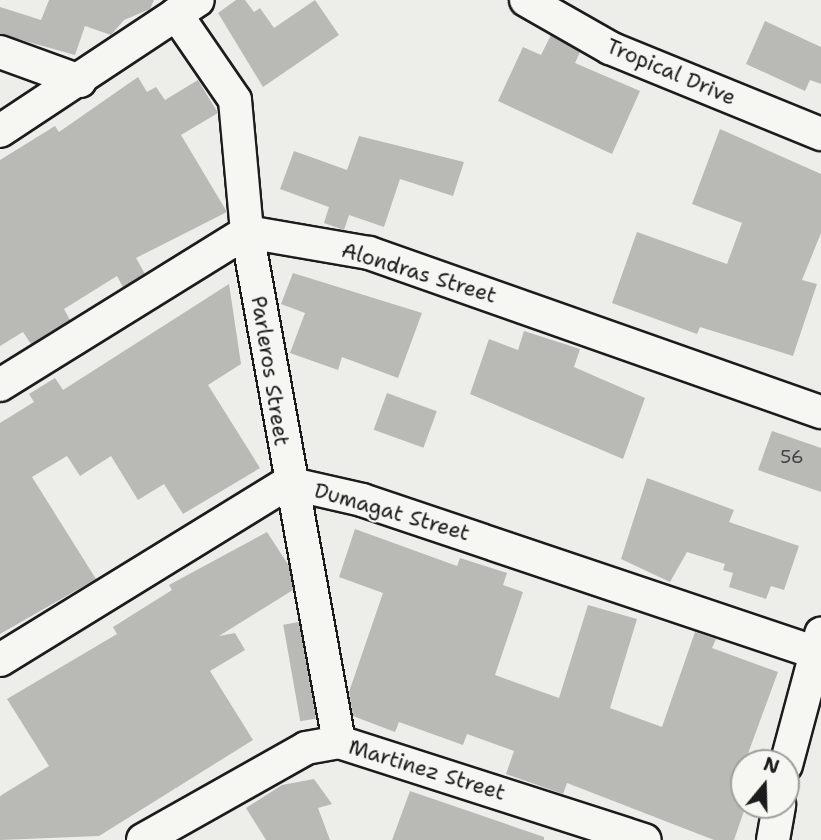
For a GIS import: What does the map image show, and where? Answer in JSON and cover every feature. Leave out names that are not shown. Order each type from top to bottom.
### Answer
[{"type":"street","name":"Tropical Drive","points":[[526,0],[610,48],[821,134]]},
{"type":"street","points":[[0,131],[80,81],[187,7]]},
{"type":"street","name":"Parleros Street","points":[[187,7],[235,100],[247,232],[288,483],[339,743]]},
{"type":"street","points":[[0,52],[80,81]]},
{"type":"street","points":[[0,386],[247,232]]},
{"type":"street","name":"Alondras Street","points":[[247,232],[369,253],[821,412]]},
{"type":"street","name":"Dumagat Street","points":[[0,660],[288,483],[414,517],[818,642]]},
{"type":"street","points":[[790,749],[818,642]]},
{"type":"street","name":"Martinez Street","points":[[143,840],[306,748],[339,743],[645,840]]},
{"type":"street","points":[[773,840],[777,819]]},
{"type":"building","points":[[49,0],[154,0],[150,9],[124,20],[111,35],[85,26],[75,55],[0,34],[0,7],[41,20]]},
{"type":"building","points":[[236,0],[245,0],[254,12],[260,8],[274,28],[315,0],[339,35],[263,87],[218,13]]},
{"type":"building","points":[[765,21],[821,47],[821,84],[810,80],[805,91],[746,64]]},
{"type":"building","points":[[551,35],[580,52],[575,63],[640,91],[612,154],[498,101],[523,47],[541,55]]},
{"type":"building","points":[[138,77],[147,92],[156,87],[165,100],[198,80],[218,113],[181,135],[227,212],[136,258],[145,274],[123,287],[117,276],[64,309],[70,320],[31,344],[23,332],[0,346],[0,160],[55,126],[59,132]]},
{"type":"building","points":[[720,129],[821,174],[821,233],[802,280],[817,284],[793,356],[700,327],[697,334],[612,303],[637,232],[727,264],[742,223],[692,204]]},
{"type":"building","points":[[359,136],[464,162],[453,196],[400,179],[384,227],[349,215],[344,230],[324,223],[329,207],[280,189],[294,151],[347,170]]},
{"type":"building","points":[[293,273],[422,313],[398,378],[342,357],[338,370],[290,353],[305,313],[281,304]]},
{"type":"building","points":[[229,284],[241,364],[208,385],[260,468],[183,514],[164,484],[138,500],[111,456],[80,476],[67,456],[32,477],[96,579],[0,634],[0,423],[34,402],[29,394],[55,378],[63,390]]},
{"type":"building","points":[[524,331],[580,349],[574,367],[645,398],[623,459],[470,394],[489,339],[518,350]]},
{"type":"building","points":[[387,393],[437,411],[423,448],[374,430]]},
{"type":"building","points":[[772,431],[821,448],[821,492],[758,470]]},
{"type":"building","points":[[647,478],[734,510],[729,522],[799,546],[784,590],[771,586],[766,599],[729,587],[733,573],[723,570],[725,564],[687,552],[670,582],[621,559]]},
{"type":"building","points":[[355,529],[457,566],[460,558],[507,573],[503,585],[523,592],[495,675],[559,698],[588,605],[637,619],[610,708],[662,727],[695,632],[716,639],[712,648],[778,672],[750,749],[730,749],[730,819],[741,819],[734,840],[714,840],[567,783],[563,794],[506,774],[514,751],[467,734],[463,745],[399,722],[395,732],[353,716],[349,692],[383,593],[339,577]]},
{"type":"building","points":[[267,532],[289,566],[293,590],[219,636],[235,633],[245,650],[210,671],[253,740],[99,836],[0,840],[0,796],[49,766],[7,699],[117,634],[113,627],[172,590],[169,585]]},
{"type":"building","points":[[299,622],[316,719],[300,721],[283,625]]},
{"type":"building","points":[[314,779],[332,804],[318,808],[330,840],[266,840],[246,808],[282,785]]},
{"type":"building","points":[[410,791],[544,837],[544,840],[392,840]]}]
